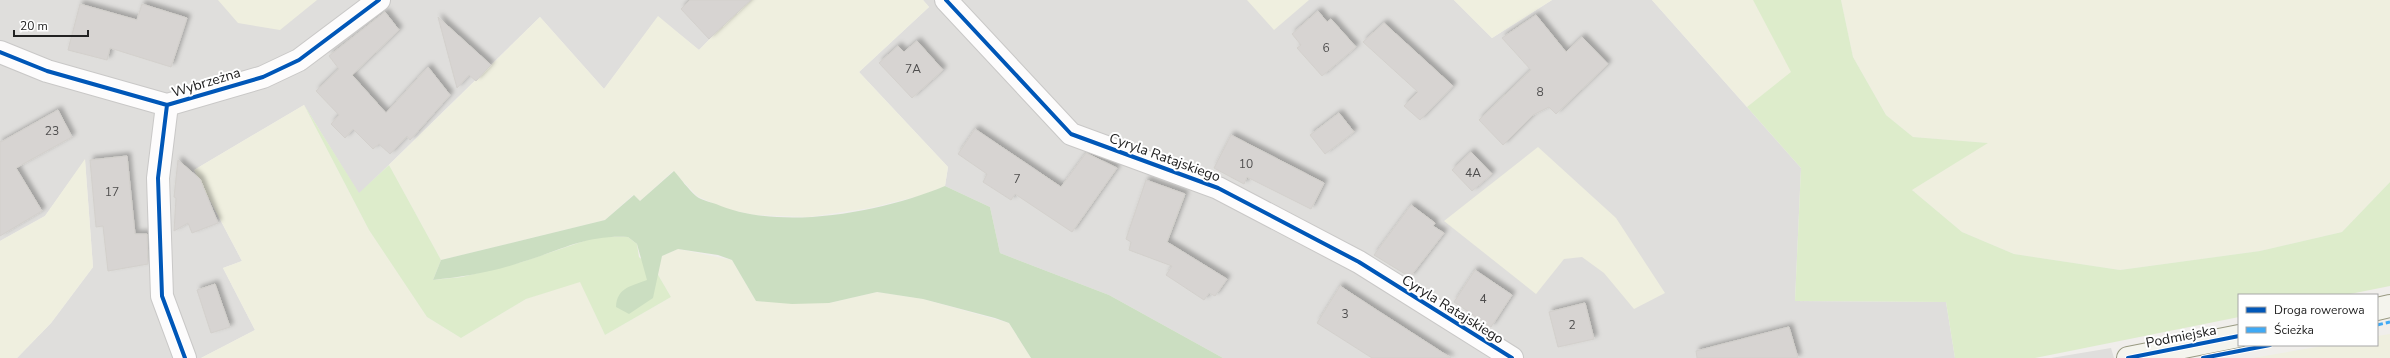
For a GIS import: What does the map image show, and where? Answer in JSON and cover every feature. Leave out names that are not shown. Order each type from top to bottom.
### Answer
[{"type":"street","name":"Wybrzeżna","points":[[0,52],[47,72],[167,105],[263,77],[298,60],[379,0]]},
{"type":"street","name":"Cyryla Ratajskiego","points":[[946,0],[1071,134],[1218,188],[1359,262],[1512,358]]},
{"type":"street","points":[[167,105],[158,178],[162,296],[185,358]]},
{"type":"street","points":[[2378,309],[2390,306]]},
{"type":"street","name":"Podmiejska","points":[[2128,358],[2238,336]]},
{"type":"shaded area","points":[[0,0],[748,0],[699,50],[658,17],[604,89],[540,17],[359,194],[304,105],[194,170],[242,261],[223,268],[255,330],[201,358],[17,358],[51,323],[93,267],[85,160],[45,216],[0,241]]},
{"type":"shaded area","points":[[923,0],[1454,0],[1492,38],[1552,0],[1652,0],[1801,168],[1795,301],[1946,302],[1955,358],[1223,358],[1109,295],[1000,253],[990,207],[945,186],[948,167],[859,72],[929,7]]},
{"type":"shaded area","points":[[2111,348],[2114,358],[2051,358]]},
{"type":"green space","points":[[218,0],[317,0],[280,30],[238,23]]},
{"type":"green space","points":[[748,0],[923,0],[929,7],[859,72],[948,167],[945,186],[923,195],[870,208],[809,217],[755,215],[726,209],[697,196],[673,171],[640,201],[633,195],[605,220],[441,260],[389,165],[540,17],[604,89],[658,16],[699,50]]},
{"type":"green space","points":[[1247,0],[1309,0],[1274,30]]},
{"type":"green space","points":[[1454,0],[1552,0],[1492,38]]},
{"type":"green space","points":[[1652,0],[1753,0],[1792,72],[1747,107]]},
{"type":"green space","points":[[1753,0],[1841,0],[1853,57],[1886,115],[1913,137],[1988,143],[1912,190],[1962,232],[2014,254],[2120,270],[2260,251],[2342,232],[2390,182],[2390,286],[2350,294],[2238,294],[2238,317],[2035,358],[1955,358],[1946,302],[1795,301],[1801,168],[1747,107],[1791,72]]},
{"type":"green space","points":[[1841,0],[2390,0],[2390,182],[2342,232],[2260,251],[2120,270],[2014,254],[1962,232],[1912,190],[1987,143],[1913,137],[1886,115],[1853,57]]},
{"type":"green space","points":[[304,105],[369,230],[427,317],[461,338],[526,299],[580,281],[605,335],[671,297],[657,273],[662,256],[678,249],[732,260],[756,301],[829,303],[877,292],[923,299],[1009,323],[1031,358],[201,358],[255,330],[223,268],[242,261],[194,170]]},
{"type":"green space","points":[[304,105],[359,193],[389,165],[441,260],[433,280],[462,277],[522,262],[596,237],[628,237],[637,244],[639,257],[657,273],[671,297],[605,335],[580,282],[526,299],[461,338],[427,317],[369,230]]},
{"type":"green space","points":[[1538,147],[1616,218],[1665,293],[1634,309],[1604,273],[1582,257],[1564,259],[1536,294],[1444,221]]},
{"type":"green space","points":[[85,159],[93,267],[51,323],[17,358],[0,358],[0,241],[45,216]]},
{"type":"green space","points":[[674,171],[690,190],[700,199],[742,212],[770,217],[831,215],[862,211],[892,204],[945,186],[990,207],[1000,253],[1109,295],[1223,358],[1031,358],[1009,323],[995,318],[923,299],[877,292],[829,303],[792,304],[756,301],[732,260],[718,255],[678,249],[662,256],[653,298],[629,314],[616,307],[619,295],[626,288],[647,280],[637,244],[628,237],[599,238],[574,244],[500,269],[467,276],[433,280],[441,260],[605,220],[634,195],[640,201]]},
{"type":"green space","points":[[2390,334],[2390,358],[2253,358],[2322,346],[2378,346],[2378,336]]},
{"type":"building","points":[[690,0],[751,0],[709,39],[681,9]]},
{"type":"building","points":[[80,4],[137,20],[142,4],[187,18],[171,67],[110,48],[107,60],[68,50]]},
{"type":"building","points":[[1318,11],[1327,22],[1331,19],[1356,47],[1322,76],[1297,48],[1301,45],[1292,34]]},
{"type":"building","points":[[385,12],[399,30],[352,75],[386,113],[428,67],[450,95],[410,140],[407,136],[390,154],[379,144],[373,149],[353,129],[345,138],[331,124],[339,115],[316,91],[339,69],[329,56]]},
{"type":"building","points":[[1536,15],[1566,52],[1582,37],[1608,64],[1556,114],[1549,107],[1533,115],[1503,145],[1479,120],[1531,70],[1502,38]]},
{"type":"building","points":[[438,17],[491,65],[476,81],[469,75],[457,88]]},
{"type":"building","points":[[1384,23],[1453,86],[1420,120],[1404,106],[1418,92],[1363,42]]},
{"type":"building","points":[[917,41],[943,70],[912,98],[879,63],[898,46],[904,52]]},
{"type":"building","points":[[58,110],[72,137],[16,168],[42,211],[0,236],[0,141],[1,142]]},
{"type":"building","points":[[1339,113],[1354,132],[1325,154],[1310,135]]},
{"type":"building","points":[[975,129],[1061,187],[1086,153],[1117,168],[1072,232],[1015,194],[1011,200],[983,182],[987,174],[958,154]]},
{"type":"building","points":[[1231,135],[1324,183],[1311,209],[1247,177],[1244,184],[1214,168]]},
{"type":"building","points":[[1471,152],[1492,174],[1472,191],[1452,170]]},
{"type":"building","points":[[127,156],[135,234],[147,234],[148,264],[108,271],[103,226],[96,227],[90,160]]},
{"type":"building","points":[[178,160],[200,179],[218,223],[192,233],[188,223],[174,231],[176,198],[174,197]]},
{"type":"building","points":[[1146,180],[1185,194],[1167,242],[1227,279],[1215,296],[1209,293],[1204,300],[1166,275],[1172,266],[1129,250],[1131,242],[1126,239]]},
{"type":"building","points":[[1411,205],[1435,223],[1433,226],[1444,233],[1410,277],[1374,255]]},
{"type":"building","points":[[1475,270],[1512,295],[1491,327],[1454,302]]},
{"type":"building","points":[[215,284],[230,327],[211,333],[197,290]]},
{"type":"building","points":[[1340,286],[1451,358],[1372,358],[1317,323]]},
{"type":"building","points":[[1585,303],[1594,339],[1558,347],[1549,312]]},
{"type":"building","points":[[1789,327],[1798,358],[1697,358],[1696,351]]},
{"type":"marked path","points":[[2378,325],[2390,322]]},
{"type":"cycle path","points":[[0,52],[47,71],[167,105],[263,77],[299,60],[379,0]]},
{"type":"cycle path","points":[[946,0],[1071,134],[1218,188],[1359,262],[1512,358]]},
{"type":"cycle path","points":[[167,105],[158,178],[162,296],[185,358]]},
{"type":"cycle path","points":[[2128,358],[2238,336]]},
{"type":"cycle path","points":[[2203,358],[2265,346]]}]
